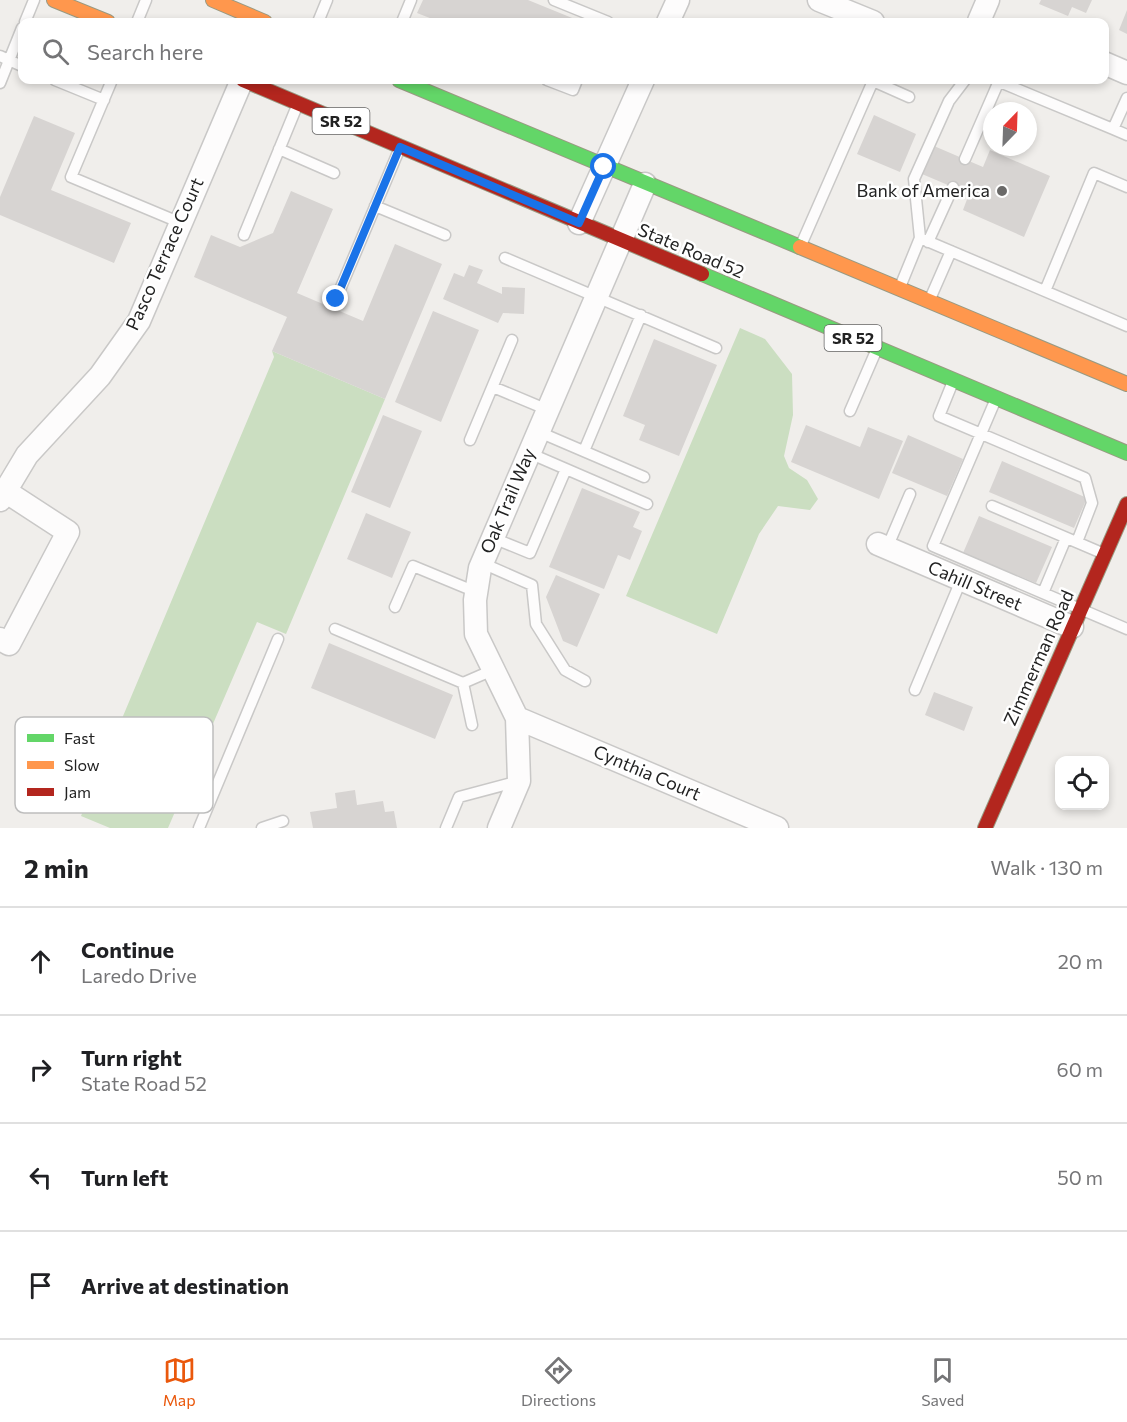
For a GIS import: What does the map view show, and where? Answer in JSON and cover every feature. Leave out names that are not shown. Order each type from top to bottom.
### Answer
[{"type":"main road","points":[[54,0],[98,18]]},
{"type":"main road","points":[[213,0],[256,18]]},
{"type":"main road","name":"State Road 52","points":[[252,84],[1127,453]]},
{"type":"main road","points":[[408,84],[1127,384]]},
{"type":"main road","name":"Zimmerman Road","points":[[985,828],[1127,504]]},
{"type":"street","points":[[670,18],[678,0]]},
{"type":"street","points":[[819,0],[848,6],[867,18]]},
{"type":"street","points":[[980,18],[988,0]]},
{"type":"street","points":[[1109,65],[1127,73]]},
{"type":"street","name":"Pasco Terrace Court","points":[[2,496],[27,455],[100,376],[139,321],[240,84]]},
{"type":"street","points":[[579,223],[641,84]]},
{"type":"street","name":"Oak Trail Way","points":[[499,828],[519,781],[517,718],[476,634],[476,592],[482,563],[645,184]]},
{"type":"street","points":[[0,639],[9,644],[68,532],[2,496]]},
{"type":"street","name":"Cahill Street","points":[[883,546],[965,571],[1076,618]]},
{"type":"street","name":"Cynthia Court","points":[[517,718],[777,828]]},
{"type":"lane","points":[[27,18],[34,0]]},
{"type":"lane","points":[[139,18],[146,0]]},
{"type":"lane","points":[[320,18],[327,0]]},
{"type":"lane","points":[[405,18],[411,0]]},
{"type":"lane","points":[[554,0],[594,18]]},
{"type":"lane","points":[[0,83],[5,58],[18,35]]},
{"type":"lane","points":[[64,84],[104,100]]},
{"type":"lane","points":[[110,84],[71,177],[181,223]]},
{"type":"lane","points":[[557,84],[573,90],[575,84]]},
{"type":"lane","points":[[800,248],[872,84]]},
{"type":"lane","points":[[880,84],[909,97]]},
{"type":"lane","points":[[924,240],[914,179],[949,101],[962,84]]},
{"type":"lane","points":[[965,159],[995,84]]},
{"type":"lane","points":[[1006,84],[1127,135]]},
{"type":"lane","points":[[1113,129],[1127,98]]},
{"type":"lane","points":[[244,235],[299,103]]},
{"type":"lane","points":[[336,299],[400,147]]},
{"type":"lane","points":[[279,149],[334,173]]},
{"type":"lane","points":[[1045,291],[1094,173],[1127,187]]},
{"type":"lane","points":[[899,289],[952,187]]},
{"type":"lane","points":[[375,206],[445,235]]},
{"type":"lane","points":[[924,240],[1127,326]]},
{"type":"lane","points":[[929,302],[951,251]]},
{"type":"lane","points":[[505,258],[716,348]]},
{"type":"lane","points":[[584,451],[640,315]]},
{"type":"lane","points":[[471,440],[512,340]]},
{"type":"lane","points":[[850,411],[877,348]]},
{"type":"lane","points":[[954,380],[939,416],[1085,478],[1092,503],[1043,593]]},
{"type":"lane","points":[[493,387],[548,410]]},
{"type":"lane","points":[[997,398],[933,546],[965,571],[1043,593],[1076,618],[1127,629]]},
{"type":"lane","points":[[538,432],[644,477]]},
{"type":"lane","points":[[529,453],[647,504]]},
{"type":"lane","points":[[493,538],[530,554],[566,469]]},
{"type":"lane","points":[[883,546],[910,494]]},
{"type":"lane","points":[[992,506],[1105,554]]},
{"type":"lane","points":[[482,563],[532,585],[536,624],[565,670],[585,681]]},
{"type":"lane","points":[[395,607],[413,566],[476,592]]},
{"type":"lane","points":[[915,690],[965,571]]},
{"type":"lane","points":[[335,629],[463,683],[493,670]]},
{"type":"lane","points":[[213,796],[278,639]]},
{"type":"lane","points":[[463,683],[472,725]]},
{"type":"lane","points":[[446,828],[459,797],[519,781]]},
{"type":"lane","points":[[200,828],[206,813]]},
{"type":"lane","points":[[262,828],[283,821]]},
{"type":"green space","points":[[740,328],[765,339],[792,374],[793,415],[784,456],[789,468],[807,480],[818,499],[810,510],[778,506],[759,534],[717,634],[626,596]]},
{"type":"green space","points":[[272,351],[385,399],[286,634],[257,622],[213,724],[213,717],[123,717],[274,357]]},
{"type":"green space","points":[[82,813],[174,813],[168,828],[110,828],[81,816]]},
{"type":"building","points":[[423,0],[528,0],[572,18],[430,18],[417,13]]},
{"type":"building","points":[[1041,0],[1092,0],[1086,13],[1072,7],[1068,16],[1039,4]]},
{"type":"building","points":[[1127,10],[1127,34],[1119,30]]},
{"type":"building","points":[[874,115],[916,134],[900,172],[857,154]]},
{"type":"building","points":[[34,116],[75,133],[51,190],[131,223],[114,263],[0,215],[0,197]]},
{"type":"building","name":"Bank of America","points":[[934,146],[983,167],[988,156],[1004,156],[1050,176],[1024,237],[963,210],[969,194],[922,174]]},
{"type":"building","points":[[291,191],[333,209],[297,293],[363,321],[395,244],[442,264],[385,399],[272,351],[287,317],[194,277],[211,235],[240,247],[273,233]]},
{"type":"building","points":[[469,265],[483,270],[477,283],[502,294],[502,287],[525,288],[524,314],[503,313],[498,323],[443,299],[454,273],[464,277]]},
{"type":"building","points":[[433,311],[479,330],[441,422],[395,402]]},
{"type":"building","points":[[654,339],[717,365],[679,456],[639,440],[645,425],[623,416]]},
{"type":"building","points":[[383,415],[422,431],[390,508],[351,492]]},
{"type":"building","points":[[806,425],[860,447],[868,427],[903,441],[879,499],[791,462]]},
{"type":"building","points":[[908,435],[963,459],[947,496],[892,473]]},
{"type":"building","points":[[1002,461],[1087,498],[1074,528],[989,492]]},
{"type":"building","points":[[582,488],[640,512],[633,527],[642,531],[630,560],[618,555],[604,589],[549,567]]},
{"type":"building","points":[[366,513],[411,532],[392,578],[347,559]]},
{"type":"building","points":[[979,516],[1052,547],[1036,583],[963,553]]},
{"type":"building","points":[[556,575],[600,594],[577,647],[563,641],[546,597]]},
{"type":"building","points":[[329,643],[453,695],[435,739],[311,688]]},
{"type":"building","points":[[934,692],[973,707],[964,731],[925,715]]},
{"type":"building","points":[[355,790],[357,805],[383,801],[385,812],[394,811],[397,828],[313,828],[310,812],[337,808],[335,793]]},
{"type":"traffic: fast","points":[[409,84],[800,247]]},
{"type":"traffic: fast","points":[[702,274],[1127,453]]},
{"type":"traffic: slow","points":[[54,0],[98,18]]},
{"type":"traffic: slow","points":[[213,0],[256,18]]},
{"type":"traffic: slow","points":[[800,247],[1127,384]]},
{"type":"traffic: jam","points":[[252,84],[702,274]]},
{"type":"traffic: jam","points":[[985,828],[1127,504]]},
{"type":"place","name":"Bank of America","points":[[1002,191]]},
{"type":"route","points":[[336,299],[400,147],[579,223],[604,167]]}]
